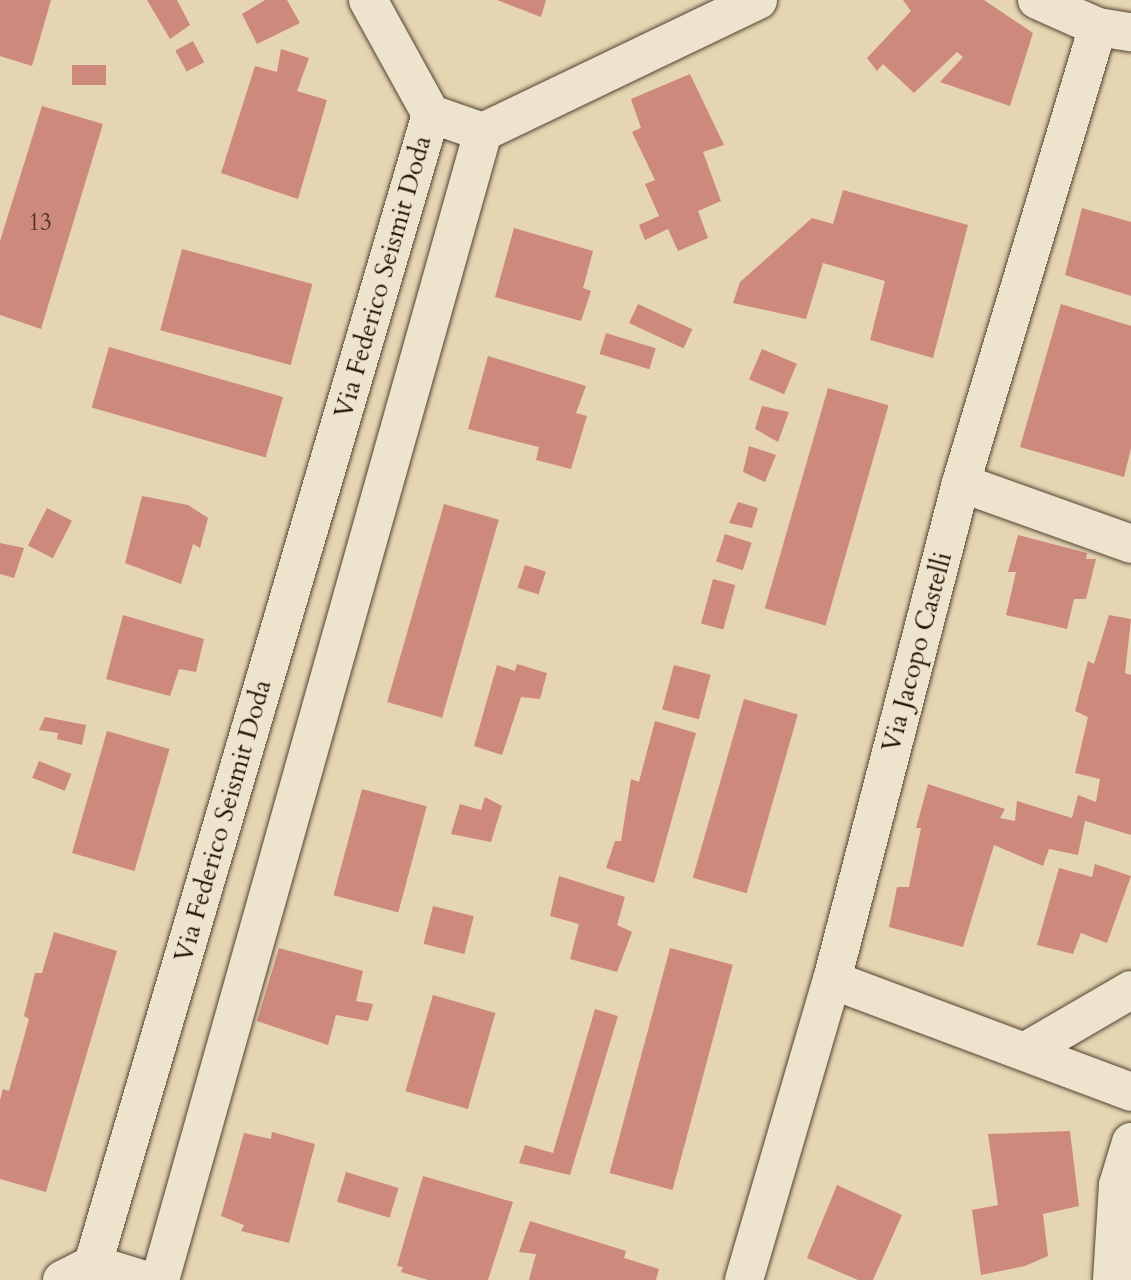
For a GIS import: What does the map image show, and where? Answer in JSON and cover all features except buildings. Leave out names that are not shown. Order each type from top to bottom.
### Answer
[{"type":"street","points":[[368,0],[431,114]]},
{"type":"street","points":[[160,1280],[483,132],[758,0]]},
{"type":"street","points":[[1037,0],[1114,29]]},
{"type":"street","name":"Via Jacopo Castelli","points":[[744,1280],[832,980],[961,483],[1114,29]]},
{"type":"street","name":"Via Federico Seismit Doda","points":[[144,1280],[77,1272],[431,114],[483,132]]},
{"type":"street","points":[[961,483],[1131,544]]},
{"type":"street","points":[[832,980],[1131,1092]]},
{"type":"street","points":[[1026,1051],[1131,990]]},
{"type":"street","points":[[1112,1280],[1118,1185],[1131,1142]]}]
